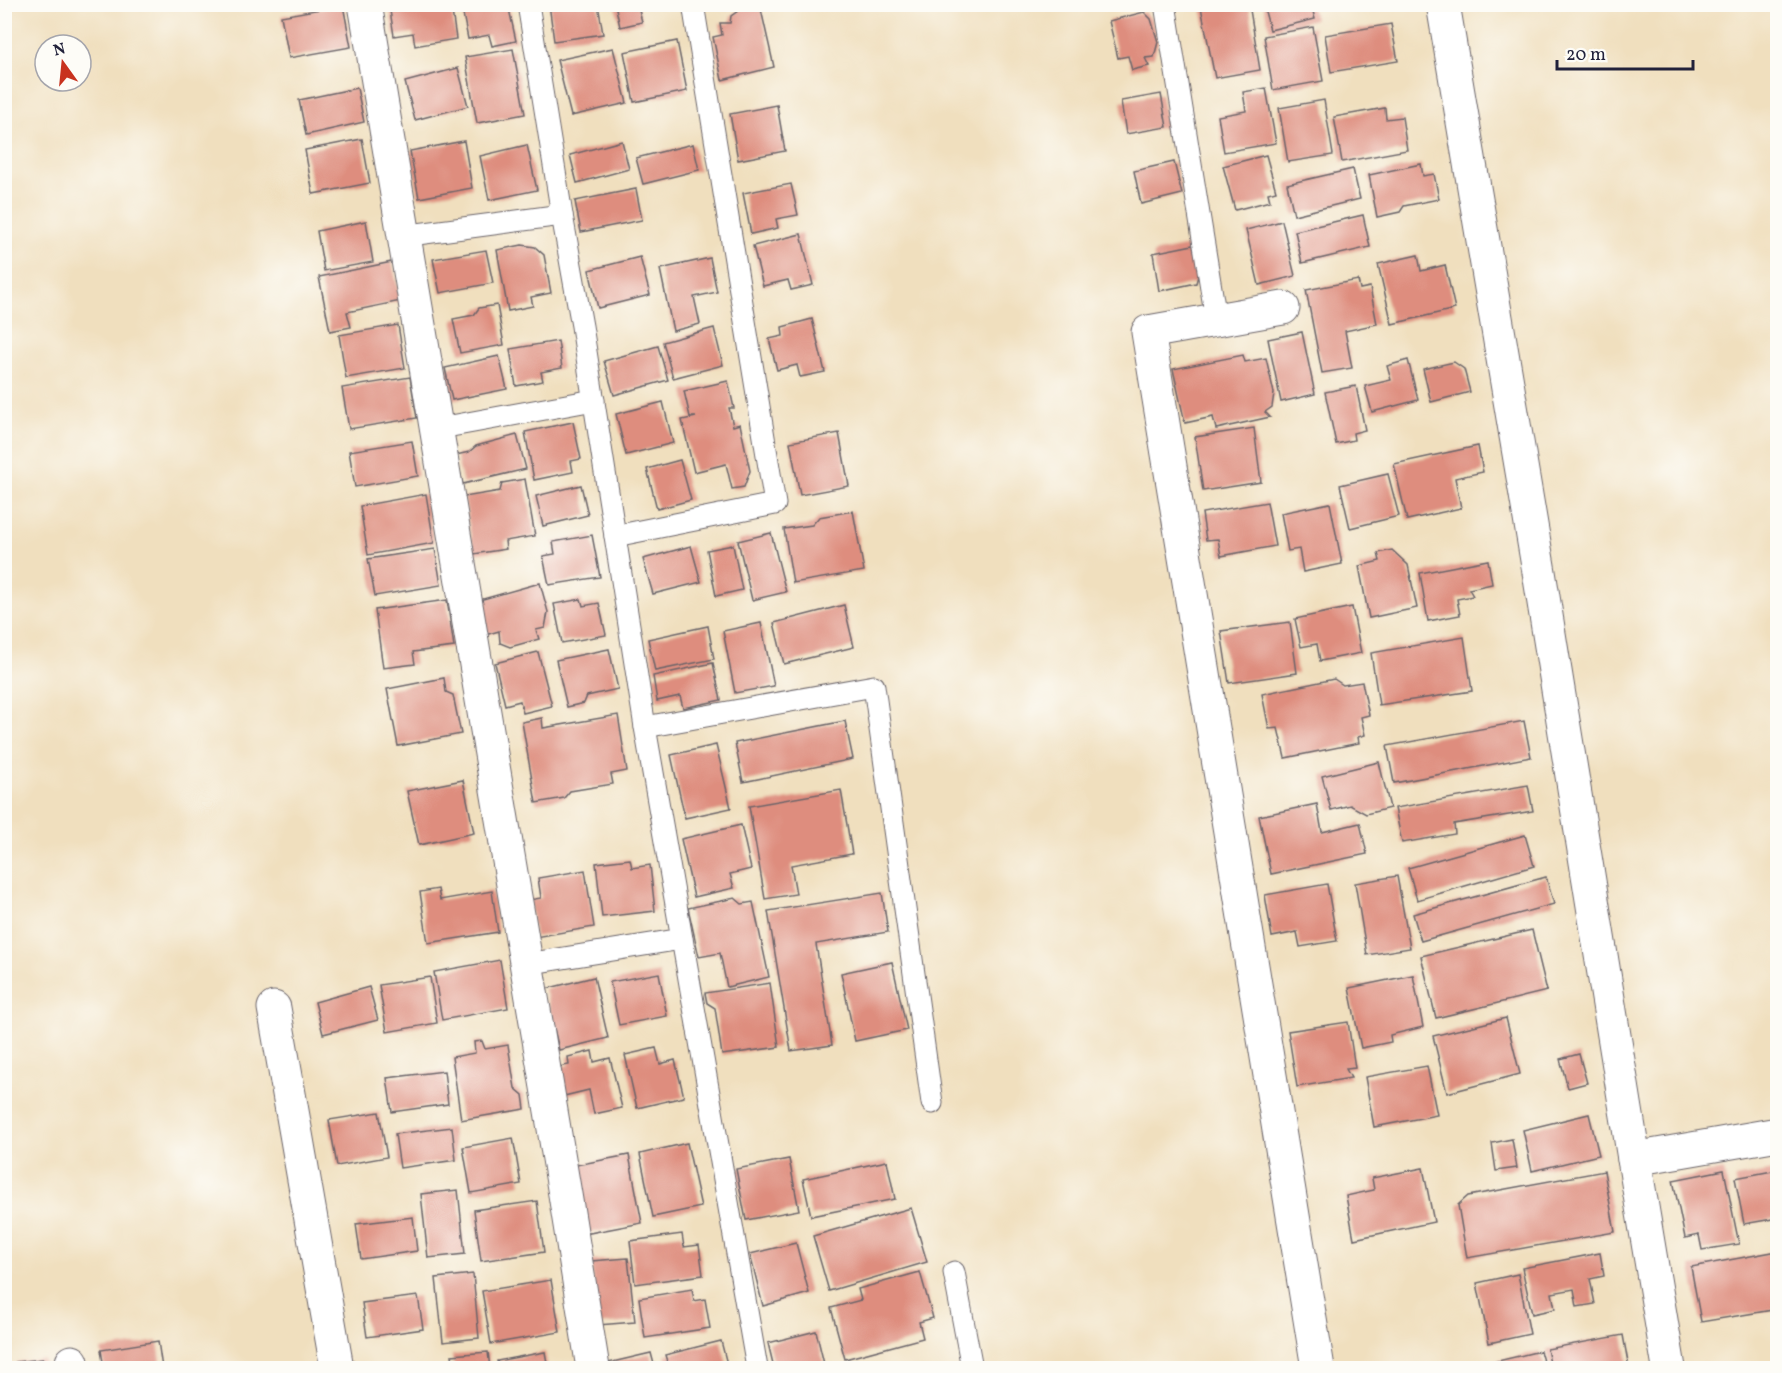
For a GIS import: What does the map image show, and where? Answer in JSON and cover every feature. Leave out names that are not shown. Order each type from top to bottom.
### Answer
[{"type":"street","points":[[365,4],[402,236],[560,1159],[593,1368]]},
{"type":"street","points":[[1443,4],[1541,584],[1669,1368]]},
{"type":"street","points":[[1283,308],[1148,332],[1318,1368]]},
{"type":"street","points":[[274,1008],[337,1368]]},
{"type":"street","points":[[1634,1159],[1778,1134]]},
{"type":"lane","points":[[528,4],[594,400],[645,727],[757,1368]]},
{"type":"lane","points":[[615,536],[775,504],[693,4]]},
{"type":"lane","points":[[1165,4],[1216,319]]},
{"type":"lane","points":[[402,236],[562,215]]},
{"type":"lane","points":[[435,429],[594,400]]},
{"type":"lane","points":[[645,727],[874,686],[932,1103]]},
{"type":"lane","points":[[526,964],[682,939]]},
{"type":"lane","points":[[954,1272],[972,1368]]},
{"type":"building","points":[[389,4],[451,4],[456,39],[415,46],[413,33],[394,36]]},
{"type":"building","points":[[461,4],[508,4],[516,41],[492,46],[489,35],[468,39]]},
{"type":"building","points":[[549,4],[598,4],[603,34],[554,41]]},
{"type":"building","points":[[615,4],[642,4],[638,6],[642,22],[620,27]]},
{"type":"building","points":[[1215,4],[1249,4],[1260,70],[1215,78],[1201,7]]},
{"type":"building","points":[[1263,4],[1311,4],[1315,19],[1270,30]]},
{"type":"building","points":[[343,5],[351,47],[289,58],[281,16]]},
{"type":"building","points":[[760,5],[774,67],[722,80],[713,37],[722,35],[720,23],[730,23],[731,16],[741,9]]},
{"type":"building","points":[[1144,12],[1151,19],[1158,42],[1154,57],[1145,58],[1149,66],[1132,70],[1128,56],[1118,58],[1109,21]]},
{"type":"building","points":[[1391,24],[1398,61],[1331,72],[1325,35]]},
{"type":"building","points":[[1313,27],[1323,81],[1273,90],[1264,36]]},
{"type":"building","points":[[677,41],[687,91],[634,102],[624,52]]},
{"type":"building","points":[[613,48],[627,103],[571,116],[557,60]]},
{"type":"building","points":[[513,49],[525,114],[477,123],[465,57]]},
{"type":"building","points":[[458,68],[468,106],[415,120],[405,82]]},
{"type":"building","points":[[357,88],[364,122],[306,135],[299,100]]},
{"type":"building","points":[[1266,88],[1276,143],[1224,152],[1218,116],[1246,111],[1243,92]]},
{"type":"building","points":[[1161,94],[1167,127],[1126,134],[1121,101]]},
{"type":"building","points":[[1324,100],[1333,155],[1288,162],[1279,108]]},
{"type":"building","points":[[777,105],[785,151],[738,160],[730,114]]},
{"type":"building","points":[[1385,108],[1386,119],[1402,117],[1407,150],[1342,162],[1334,117]]},
{"type":"building","points":[[362,139],[370,183],[313,194],[305,150]]},
{"type":"building","points":[[464,141],[472,188],[419,198],[410,151]]},
{"type":"building","points":[[622,141],[629,169],[577,183],[570,155]]},
{"type":"building","points":[[693,144],[699,170],[643,184],[636,158]]},
{"type":"building","points":[[527,145],[537,190],[489,200],[480,156]]},
{"type":"building","points":[[1266,155],[1276,191],[1268,193],[1270,201],[1235,210],[1223,166]]},
{"type":"building","points":[[1174,162],[1182,194],[1141,204],[1134,171]]},
{"type":"building","points":[[1421,164],[1423,176],[1434,174],[1439,199],[1404,206],[1400,212],[1377,217],[1369,175]]},
{"type":"building","points":[[1353,169],[1360,199],[1294,215],[1287,184]]},
{"type":"building","points":[[791,184],[798,215],[776,219],[778,228],[751,234],[743,193]]},
{"type":"building","points":[[636,189],[642,220],[581,232],[575,201]]},
{"type":"building","points":[[1363,215],[1370,247],[1302,263],[1295,231]]},
{"type":"building","points":[[366,221],[373,262],[324,271],[317,231]]},
{"type":"building","points":[[1282,221],[1295,276],[1259,285],[1246,230]]},
{"type":"building","points":[[801,234],[813,285],[791,290],[788,280],[763,286],[753,246]]},
{"type":"building","points":[[522,245],[535,247],[544,255],[551,293],[531,297],[533,306],[508,311],[497,250]]},
{"type":"building","points":[[1193,245],[1199,272],[1196,283],[1159,291],[1153,253]]},
{"type":"building","points":[[486,250],[493,283],[440,293],[433,259]]},
{"type":"building","points":[[1418,255],[1421,271],[1445,265],[1455,309],[1392,324],[1378,264]]},
{"type":"building","points":[[640,257],[650,295],[598,308],[589,270]]},
{"type":"building","points":[[710,258],[717,292],[694,297],[700,324],[673,331],[660,269]]},
{"type":"building","points":[[392,262],[401,301],[347,312],[351,327],[330,331],[319,277]]},
{"type":"building","points":[[1358,280],[1360,289],[1370,287],[1377,324],[1345,331],[1352,368],[1322,373],[1306,290]]},
{"type":"building","points":[[497,305],[504,345],[460,353],[453,319],[474,315],[479,308]]},
{"type":"building","points":[[812,319],[825,372],[800,377],[797,365],[777,370],[769,339],[783,336],[782,327]]},
{"type":"building","points":[[398,325],[405,368],[346,378],[339,335]]},
{"type":"building","points":[[714,328],[723,365],[673,378],[663,342]]},
{"type":"building","points":[[1302,332],[1315,394],[1281,402],[1268,339]]},
{"type":"building","points":[[558,341],[562,368],[541,372],[543,381],[516,386],[510,349]]},
{"type":"building","points":[[658,346],[668,380],[614,395],[604,361]]},
{"type":"building","points":[[1243,355],[1245,362],[1266,358],[1274,393],[1272,407],[1265,412],[1270,417],[1216,429],[1213,417],[1185,423],[1173,369]]},
{"type":"building","points":[[499,356],[507,389],[452,400],[445,368]]},
{"type":"building","points":[[1408,360],[1418,400],[1372,412],[1365,386],[1391,380],[1387,366]]},
{"type":"building","points":[[1454,362],[1464,369],[1470,392],[1431,402],[1423,369]]},
{"type":"building","points":[[410,377],[417,418],[349,429],[342,388]]},
{"type":"building","points":[[728,381],[734,408],[729,408],[733,426],[740,424],[750,471],[744,487],[732,489],[726,464],[694,472],[682,420],[696,417],[690,417],[684,391]]},
{"type":"building","points":[[1356,386],[1365,430],[1353,433],[1354,440],[1336,444],[1325,392]]},
{"type":"building","points":[[663,402],[673,443],[626,455],[616,414]]},
{"type":"building","points":[[573,422],[581,459],[571,461],[573,472],[534,480],[525,432]]},
{"type":"building","points":[[1254,428],[1261,482],[1203,491],[1195,437]]},
{"type":"building","points":[[839,433],[849,486],[800,495],[790,442]]},
{"type":"building","points":[[517,435],[526,469],[463,484],[456,455],[469,452],[476,446]]},
{"type":"building","points":[[412,441],[418,476],[355,487],[349,451]]},
{"type":"building","points":[[1478,446],[1483,472],[1455,478],[1461,508],[1407,520],[1394,464]]},
{"type":"building","points":[[680,460],[691,500],[657,509],[647,469]]},
{"type":"building","points":[[1388,474],[1399,516],[1350,528],[1340,485]]},
{"type":"building","points":[[525,479],[535,536],[505,541],[506,549],[474,554],[464,497],[500,491],[502,483]]},
{"type":"building","points":[[581,485],[588,515],[543,526],[536,496]]},
{"type":"building","points":[[426,494],[434,543],[368,555],[360,506]]},
{"type":"building","points":[[1267,502],[1275,546],[1221,556],[1218,539],[1206,540],[1202,513]]},
{"type":"building","points":[[1330,503],[1342,564],[1303,572],[1299,549],[1288,551],[1281,513]]},
{"type":"building","points":[[853,511],[864,571],[793,583],[784,529],[812,525],[819,517]]},
{"type":"building","points":[[771,533],[786,592],[752,600],[738,541]]},
{"type":"building","points":[[592,535],[600,577],[549,585],[543,556],[555,554],[553,542]]},
{"type":"building","points":[[733,545],[742,590],[716,596],[707,550]]},
{"type":"building","points":[[691,546],[701,582],[653,594],[643,559]]},
{"type":"building","points":[[435,549],[441,585],[375,596],[368,559]]},
{"type":"building","points":[[1392,550],[1408,565],[1417,608],[1369,618],[1359,566],[1380,561],[1378,553]]},
{"type":"building","points":[[1488,560],[1492,584],[1469,589],[1473,596],[1457,599],[1460,615],[1428,621],[1420,573]]},
{"type":"building","points":[[540,583],[548,612],[545,628],[536,630],[539,639],[510,647],[500,643],[499,631],[485,635],[476,601]]},
{"type":"building","points":[[581,599],[583,606],[599,603],[606,635],[562,643],[554,604]]},
{"type":"building","points":[[447,600],[454,647],[413,652],[415,664],[383,668],[375,610]]},
{"type":"building","points":[[844,605],[854,647],[784,664],[774,623]]},
{"type":"building","points":[[1352,607],[1361,653],[1320,661],[1317,644],[1301,647],[1295,619]]},
{"type":"building","points":[[1290,622],[1297,673],[1229,683],[1221,631]]},
{"type":"building","points":[[761,623],[774,686],[735,693],[723,631]]},
{"type":"building","points":[[708,626],[714,659],[655,671],[648,639]]},
{"type":"building","points":[[1464,637],[1472,691],[1379,705],[1371,653]]},
{"type":"building","points":[[609,649],[618,689],[587,696],[584,703],[567,707],[556,660]]},
{"type":"building","points":[[538,652],[552,706],[523,713],[520,701],[505,705],[495,663]]},
{"type":"building","points":[[713,663],[721,700],[683,708],[680,696],[657,701],[653,676]]},
{"type":"building","points":[[444,678],[446,692],[453,695],[461,734],[398,746],[387,689]]},
{"type":"building","points":[[1334,679],[1343,685],[1362,682],[1369,715],[1361,717],[1365,735],[1358,737],[1359,743],[1285,758],[1278,728],[1269,729],[1262,694]]},
{"type":"building","points":[[618,715],[627,771],[611,774],[613,784],[570,791],[564,798],[536,803],[522,722],[542,718],[543,728]]},
{"type":"building","points":[[845,721],[853,759],[743,782],[735,743]]},
{"type":"building","points":[[1524,721],[1531,757],[1394,783],[1387,746]]},
{"type":"building","points":[[716,745],[731,808],[685,818],[671,755]]},
{"type":"building","points":[[1379,762],[1390,808],[1366,814],[1350,805],[1331,810],[1322,776]]},
{"type":"building","points":[[463,780],[474,833],[419,845],[407,791]]},
{"type":"building","points":[[1528,785],[1533,811],[1454,824],[1455,834],[1402,843],[1395,808]]},
{"type":"building","points":[[841,790],[852,854],[791,865],[796,894],[765,899],[749,806]]},
{"type":"building","points":[[1317,804],[1322,832],[1360,823],[1367,854],[1271,874],[1259,816]]},
{"type":"building","points":[[741,825],[751,869],[730,874],[734,888],[694,897],[681,839]]},
{"type":"building","points":[[1525,835],[1534,866],[1417,900],[1408,868]]},
{"type":"building","points":[[630,859],[632,868],[650,865],[655,911],[602,917],[596,863]]},
{"type":"building","points":[[585,870],[594,927],[535,937],[529,900],[541,898],[538,878]]},
{"type":"building","points":[[1397,876],[1410,948],[1367,955],[1355,883]]},
{"type":"building","points":[[1546,877],[1554,904],[1421,941],[1413,914]]},
{"type":"building","points":[[1327,884],[1337,941],[1300,947],[1297,932],[1272,937],[1265,895]]},
{"type":"building","points":[[438,889],[440,900],[492,891],[498,932],[428,943],[420,892]]},
{"type":"building","points":[[882,893],[888,932],[816,944],[832,1045],[791,1051],[768,911]]},
{"type":"building","points":[[735,898],[742,904],[753,902],[769,977],[727,987],[720,953],[699,957],[688,908]]},
{"type":"building","points":[[1532,930],[1547,991],[1436,1018],[1421,956]]},
{"type":"building","points":[[500,960],[508,1008],[442,1020],[434,972]]},
{"type":"building","points":[[892,962],[907,1030],[855,1041],[841,973]]},
{"type":"building","points":[[659,973],[667,1016],[619,1025],[610,982]]},
{"type":"building","points":[[1413,975],[1423,1027],[1390,1035],[1391,1042],[1361,1048],[1349,988]]},
{"type":"building","points":[[430,977],[437,1023],[387,1032],[379,985]]},
{"type":"building","points":[[594,977],[608,1038],[559,1050],[545,989]]},
{"type":"building","points":[[770,983],[779,1047],[722,1055],[715,1008],[707,1003],[705,993]]},
{"type":"building","points":[[369,987],[378,1020],[323,1034],[315,1002]]},
{"type":"building","points":[[1506,1018],[1520,1074],[1447,1093],[1433,1036]]},
{"type":"building","points":[[1348,1022],[1355,1068],[1346,1069],[1351,1078],[1297,1087],[1288,1031]]},
{"type":"building","points":[[482,1041],[485,1049],[508,1045],[515,1088],[523,1095],[525,1109],[461,1120],[452,1057],[475,1053],[474,1042]]},
{"type":"building","points":[[656,1048],[660,1064],[675,1060],[684,1097],[637,1108],[625,1055]]},
{"type":"building","points":[[592,1051],[594,1062],[610,1058],[622,1108],[594,1114],[589,1090],[564,1096],[558,1067],[569,1065],[568,1057]]},
{"type":"building","points":[[1579,1054],[1587,1083],[1568,1088],[1560,1059]]},
{"type":"building","points":[[1427,1066],[1437,1115],[1374,1127],[1365,1077]]},
{"type":"building","points":[[444,1071],[448,1104],[392,1112],[387,1078]]},
{"type":"building","points":[[379,1112],[387,1157],[337,1166],[329,1120]]},
{"type":"building","points":[[1589,1114],[1599,1155],[1532,1171],[1523,1130]]},
{"type":"building","points":[[452,1127],[456,1160],[400,1168],[395,1134]]},
{"type":"building","points":[[513,1138],[521,1184],[471,1193],[463,1147]]},
{"type":"building","points":[[1512,1139],[1517,1168],[1496,1171],[1492,1143]]},
{"type":"building","points":[[687,1143],[701,1207],[653,1217],[640,1154]]},
{"type":"building","points":[[629,1155],[642,1223],[584,1234],[571,1166]]},
{"type":"building","points":[[789,1159],[799,1210],[746,1220],[736,1169]]},
{"type":"building","points":[[887,1161],[895,1199],[811,1216],[803,1179]]},
{"type":"building","points":[[1423,1168],[1434,1222],[1354,1239],[1346,1196],[1374,1190],[1372,1178]]},
{"type":"building","points":[[1724,1170],[1739,1244],[1702,1250],[1699,1235],[1685,1238],[1673,1180]]},
{"type":"building","points":[[1778,1170],[1778,1218],[1744,1224],[1735,1178]]},
{"type":"building","points":[[1604,1171],[1615,1232],[1467,1258],[1458,1205],[1468,1196]]},
{"type":"building","points":[[458,1190],[465,1254],[428,1258],[421,1194]]},
{"type":"building","points":[[537,1201],[544,1252],[481,1261],[474,1210]]},
{"type":"building","points":[[911,1208],[927,1262],[829,1291],[813,1236]]},
{"type":"building","points":[[413,1217],[417,1251],[361,1259],[356,1224]]},
{"type":"building","points":[[682,1234],[684,1247],[699,1245],[703,1275],[635,1284],[630,1241]]},
{"type":"building","points":[[796,1243],[809,1293],[763,1306],[750,1254]]},
{"type":"building","points":[[1778,1251],[1778,1309],[1701,1322],[1691,1267]]},
{"type":"building","points":[[1600,1253],[1604,1276],[1590,1279],[1595,1304],[1577,1307],[1574,1289],[1552,1293],[1555,1309],[1532,1314],[1522,1268]]},
{"type":"building","points":[[628,1258],[635,1322],[598,1325],[591,1261]]},
{"type":"building","points":[[920,1272],[933,1318],[919,1322],[923,1338],[845,1359],[831,1308],[861,1300],[858,1289]]},
{"type":"building","points":[[473,1274],[479,1338],[443,1342],[436,1278]]},
{"type":"building","points":[[1518,1274],[1530,1334],[1489,1343],[1477,1283]]},
{"type":"building","points":[[551,1280],[560,1332],[491,1344],[482,1291]]},
{"type":"building","points":[[692,1289],[694,1301],[705,1299],[710,1328],[645,1338],[639,1298]]},
{"type":"building","points":[[418,1296],[423,1329],[367,1337],[362,1303]]},
{"type":"building","points":[[816,1331],[825,1368],[774,1368],[768,1343]]},
{"type":"building","points":[[1623,1335],[1629,1368],[1551,1368],[1547,1349]]},
{"type":"building","points":[[158,1341],[162,1368],[104,1368],[101,1350]]},
{"type":"building","points":[[721,1341],[728,1368],[669,1368],[665,1355]]},
{"type":"building","points":[[1540,1351],[1545,1368],[1486,1368],[1485,1364]]},
{"type":"building","points":[[488,1352],[490,1368],[454,1368],[452,1355]]},
{"type":"building","points":[[545,1352],[548,1368],[499,1368],[497,1361]]},
{"type":"building","points":[[651,1353],[655,1368],[605,1368],[604,1364]]},
{"type":"building","points":[[43,1359],[45,1368],[17,1368],[16,1362]]}]
